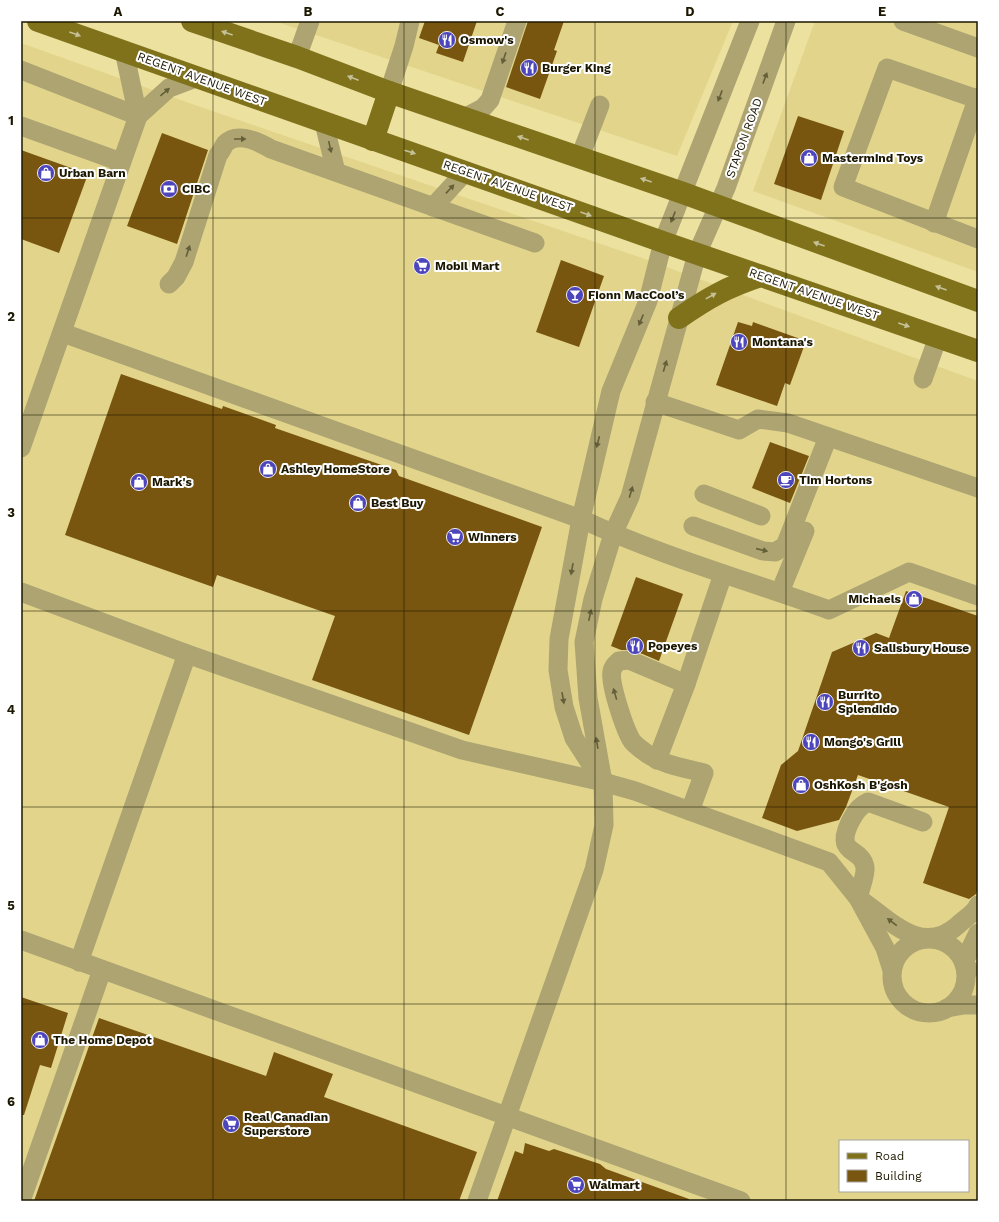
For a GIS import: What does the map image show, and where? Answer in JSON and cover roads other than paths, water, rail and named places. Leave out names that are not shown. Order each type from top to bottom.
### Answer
[{"type":"main road","name":"REGENT AVENUE WEST","points":[[38,21],[324,123],[466,171],[697,254],[978,351]]},
{"type":"main road","points":[[193,21],[297,57],[389,92],[683,193],[978,301]]},
{"type":"main road","points":[[373,140],[389,92]]},
{"type":"main road","points":[[679,318],[708,298],[725,289],[761,276]]},
{"type":"street","points":[[389,92],[404,46],[410,21]]},
{"type":"street","points":[[464,118],[483,108],[490,100],[517,21]]},
{"type":"street","points":[[602,782],[574,738],[564,707],[558,670],[559,639],[581,518],[611,391],[648,301],[663,242],[750,21]]},
{"type":"street","name":"STAPON ROAD","points":[[477,1201],[594,870],[604,825],[602,782],[588,698],[584,642],[593,599],[613,534],[630,497],[697,254],[718,207],[786,21]]},
{"type":"street","points":[[903,21],[978,48]]},
{"type":"street","points":[[297,57],[307,22]]},
{"type":"street","points":[[124,51],[138,116]]},
{"type":"street","points":[[934,223],[978,98],[887,68],[843,187],[934,223],[978,239]]},
{"type":"street","points":[[21,70],[138,116]]},
{"type":"street","points":[[21,448],[63,333],[138,116],[169,88],[198,77]]},
{"type":"street","points":[[580,157],[600,105]]},
{"type":"street","points":[[324,123],[336,172]]},
{"type":"street","points":[[21,126],[121,162]]},
{"type":"street","points":[[169,284],[176,277],[184,262],[218,155],[226,143],[234,139],[244,138],[262,144],[271,149],[535,243]]},
{"type":"street","points":[[433,207],[466,171]]},
{"type":"street","points":[[63,333],[581,518],[613,534],[723,574],[780,592],[829,610],[909,572],[978,596]]},
{"type":"street","points":[[923,379],[938,337]]},
{"type":"street","points":[[655,402],[739,430],[758,419],[788,423],[978,488]]},
{"type":"street","points":[[692,526],[764,551],[776,552],[785,546],[834,439]]},
{"type":"street","points":[[780,592],[834,439]]},
{"type":"street","points":[[704,494],[761,516]]},
{"type":"street","points":[[657,760],[686,684],[723,574]]},
{"type":"street","points":[[21,592],[186,654],[462,750],[602,782],[690,811],[829,862],[858,898],[885,948],[892,970],[894,988],[900,999],[909,1007],[921,1012],[933,1013],[947,1008],[964,1005],[978,1005]]},
{"type":"street","points":[[80,962],[186,654]]},
{"type":"street","points":[[686,684],[629,660],[619,661],[614,666],[611,681],[632,741],[644,752],[657,760],[704,773],[690,811]]},
{"type":"street","points":[[858,898],[865,868],[860,859],[849,849],[844,841],[846,832],[855,812],[861,805],[868,802],[922,822]]},
{"type":"street","points":[[858,898],[908,934],[926,939],[944,941],[954,948],[971,972],[978,978]]},
{"type":"street","points":[[892,970],[900,952],[909,944],[944,934],[956,927],[978,905]]},
{"type":"street","points":[[947,1008],[956,1002],[963,992],[966,980],[964,962],[978,932]]},
{"type":"street","points":[[21,940],[741,1201]]},
{"type":"street","points":[[21,1201],[102,970]]},
{"type":"place","name":"Osmow's","points":[[447,40]]},
{"type":"place","name":"Burger King","points":[[529,68]]},
{"type":"place","name":"Mastermind Toys","points":[[809,158]]},
{"type":"place","name":"Urban Barn","points":[[46,173]]},
{"type":"place","name":"CIBC","points":[[169,189]]},
{"type":"place","name":"Mobil Mart","points":[[422,266]]},
{"type":"place","name":"Fionn MacCool’s","points":[[575,295]]},
{"type":"place","name":"Montana's","points":[[739,342]]},
{"type":"place","name":"Ashley HomeStore","points":[[268,469]]},
{"type":"place","name":"Tim Hortons","points":[[786,480]]},
{"type":"place","name":"Mark's","points":[[139,482]]},
{"type":"place","name":"Best Buy","points":[[358,503]]},
{"type":"place","name":"Winners","points":[[455,537]]},
{"type":"place","name":"Michaels","points":[[914,599]]},
{"type":"place","name":"Popeyes","points":[[635,646]]},
{"type":"place","name":"Salisbury House","points":[[861,648]]},
{"type":"place","name":"Burrito Splendido","points":[[825,702]]},
{"type":"place","name":"Mongo's Grill","points":[[811,742]]},
{"type":"place","name":"OshKosh B'gosh","points":[[801,785]]},
{"type":"place","name":"The Home Depot","points":[[40,1040]]},
{"type":"place","name":"Real Canadian Superstore","points":[[231,1124]]},
{"type":"place","name":"Walmart","points":[[576,1185]]}]
